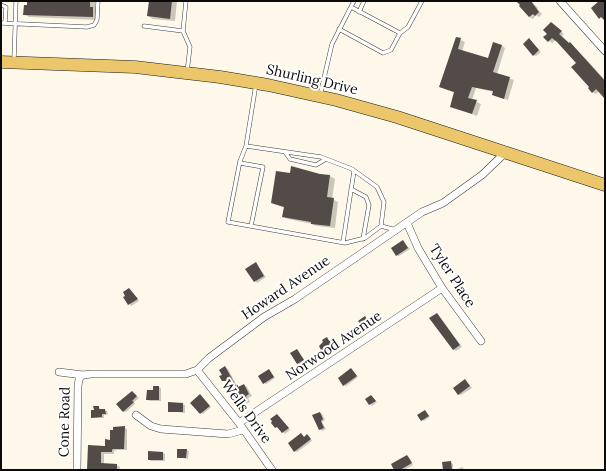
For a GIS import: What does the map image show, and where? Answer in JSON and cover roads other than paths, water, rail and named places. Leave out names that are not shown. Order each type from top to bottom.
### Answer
[{"type":"main road","name":"Shurling Drive","points":[[1,62],[135,67],[256,83],[320,96],[397,117],[505,153],[604,182]]},
{"type":"street","points":[[560,1],[605,51]]},
{"type":"street","name":"Howard Avenue","points":[[197,370],[209,358],[264,318],[295,299],[422,212],[443,204],[482,175],[505,153]]},
{"type":"street","name":"Tyler Place","points":[[406,223],[418,248],[442,288],[481,341]]},
{"type":"street","name":"Norwood Avenue","points":[[239,423],[442,288]]},
{"type":"street","points":[[59,372],[83,376],[91,374],[186,374],[197,370]]},
{"type":"street","name":"Wells Drive","points":[[197,370],[239,423],[272,470]]},
{"type":"street","name":"Cone Road","points":[[77,470],[78,386],[79,379],[83,376]]},
{"type":"street","points":[[136,415],[151,426],[161,429],[228,434],[243,430]]},
{"type":"lane","points":[[14,63],[16,1]]},
{"type":"lane","points":[[1,5],[6,7],[3,23],[86,27],[94,25],[97,20],[98,1]]},
{"type":"lane","points":[[186,1],[183,30],[190,47],[187,73]]},
{"type":"lane","points":[[320,96],[332,44],[354,1]]},
{"type":"lane","points":[[359,12],[364,1]]},
{"type":"lane","points":[[339,29],[383,53],[391,50],[400,33],[408,27],[422,1]]},
{"type":"lane","points":[[351,7],[400,33]]},
{"type":"lane","points":[[144,26],[183,30]]},
{"type":"lane","points":[[246,146],[321,157],[354,171],[377,187],[384,202],[381,226],[363,239],[343,242],[228,222],[240,163],[246,146],[256,83]]},
{"type":"lane","points":[[285,152],[290,159],[316,165],[326,159]]},
{"type":"lane","points":[[240,163],[263,167],[251,226]]},
{"type":"lane","points":[[343,242],[354,171]]},
{"type":"lane","points":[[351,188],[366,197],[369,205],[363,239]]},
{"type":"lane","points":[[381,226],[397,230]]}]
